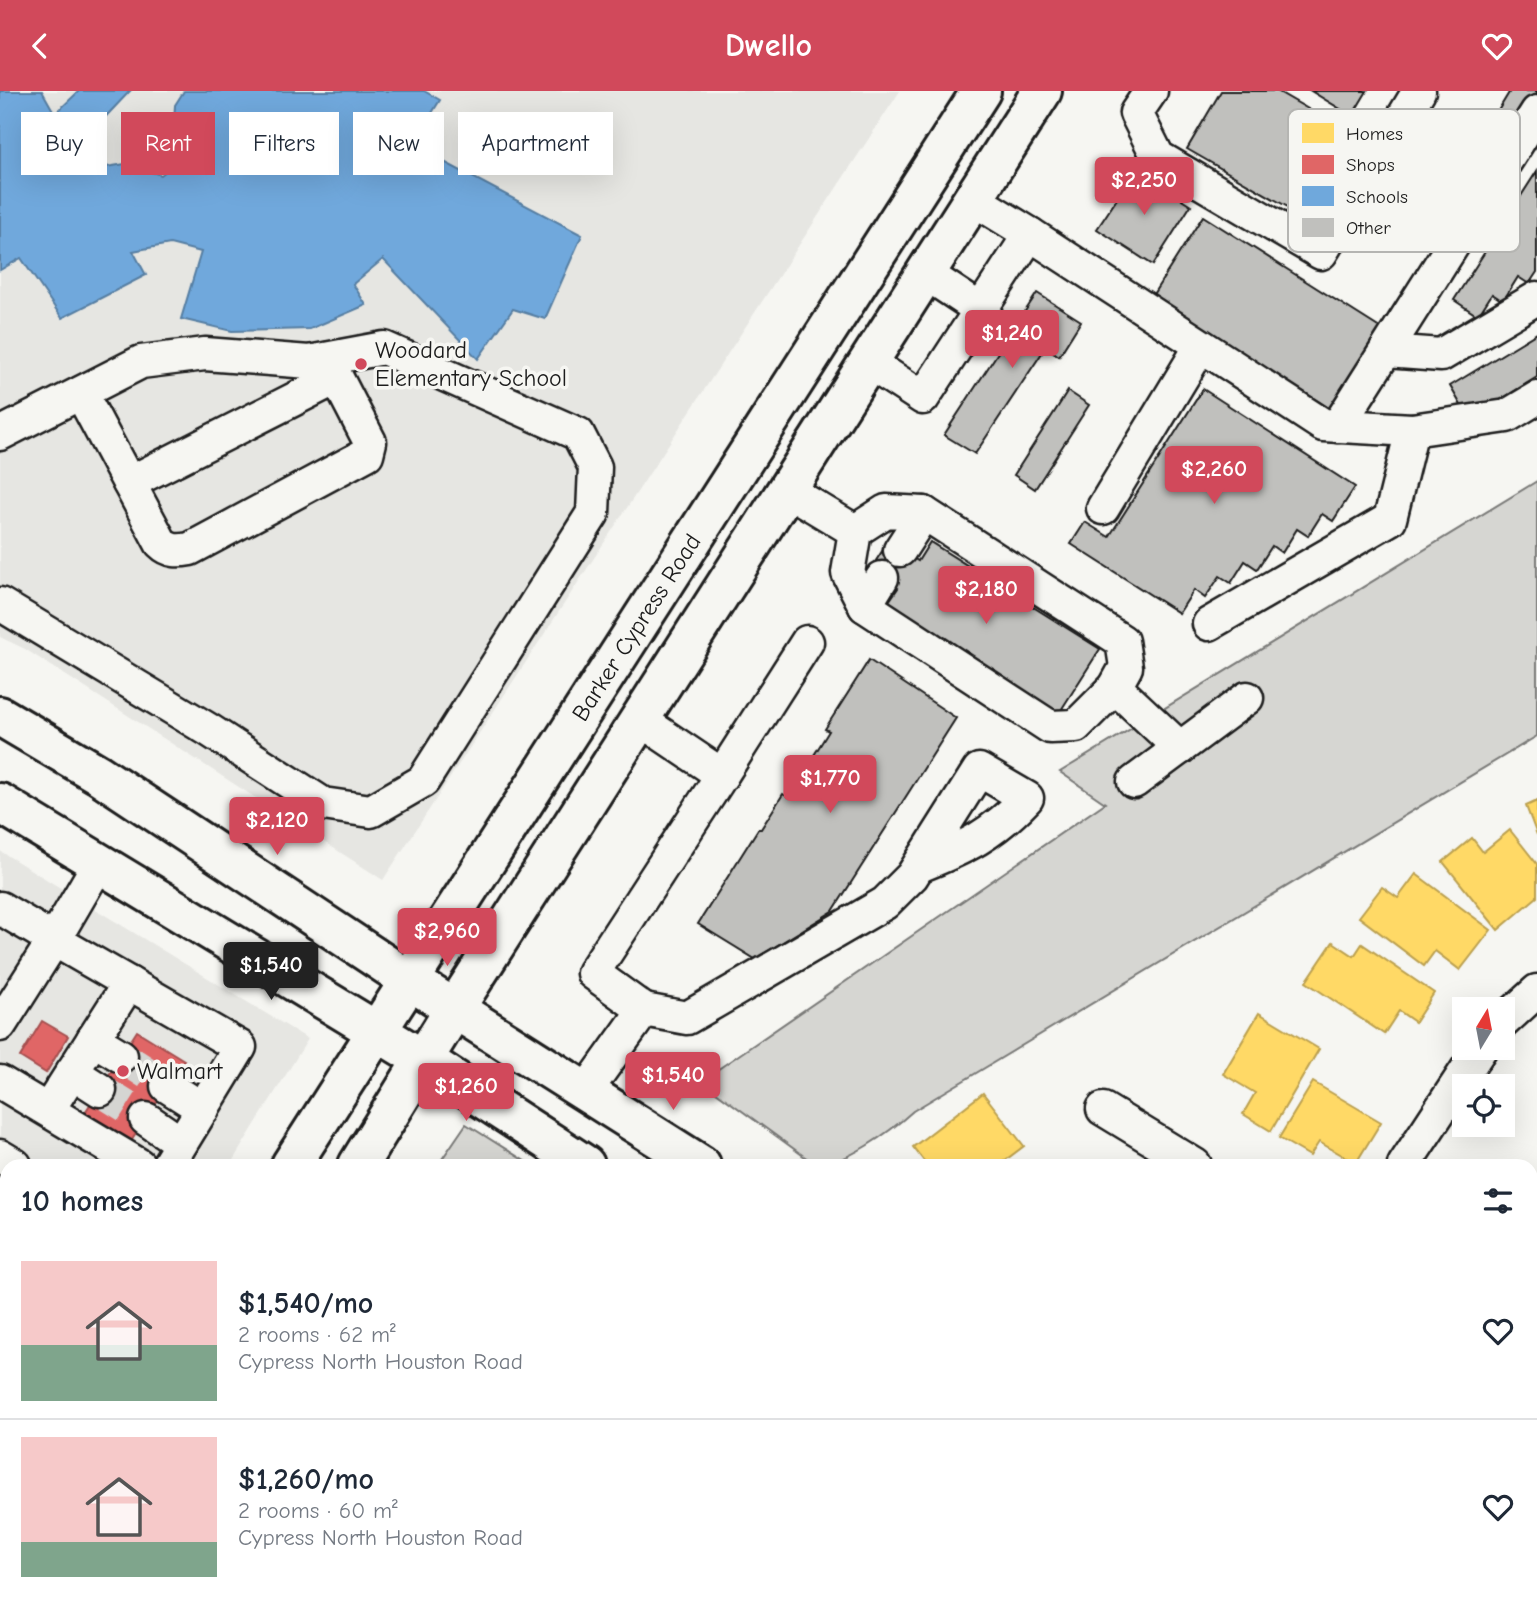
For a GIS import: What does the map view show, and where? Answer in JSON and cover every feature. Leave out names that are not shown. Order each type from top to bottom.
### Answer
[{"type":"main road","name":"Barker Cypress Road","points":[[295,1159],[981,91]]},
{"type":"main road","points":[[362,1159],[639,719],[1042,91]]},
{"type":"main road","points":[[741,464],[787,490]]},
{"type":"main road","points":[[0,716],[97,774],[409,980],[692,1159]]},
{"type":"main road","points":[[0,803],[424,1060],[576,1159]]},
{"type":"street","points":[[1151,91],[1136,113],[1158,157],[1288,234]]},
{"type":"street","points":[[1408,109],[1419,91]]},
{"type":"street","points":[[1520,139],[1537,112]]},
{"type":"street","points":[[973,199],[1323,425],[1412,430],[1507,416],[1537,398]]},
{"type":"street","points":[[868,362],[923,398],[1030,234]]},
{"type":"street","points":[[1338,426],[1449,252]]},
{"type":"street","points":[[925,274],[981,310]]},
{"type":"street","points":[[1386,351],[1441,355],[1537,298]]},
{"type":"street","points":[[1103,508],[1201,345]]},
{"type":"street","points":[[0,604],[209,730],[323,804],[371,811],[423,781],[593,513],[595,467],[578,434],[384,348],[332,368],[129,483]]},
{"type":"street","points":[[0,433],[141,362],[205,354],[309,362],[332,368],[370,442],[367,454],[190,549],[173,550],[161,543],[81,393]]},
{"type":"street","points":[[1209,624],[1390,519],[1412,430]]},
{"type":"street","points":[[787,490],[855,531]]},
{"type":"street","points":[[886,511],[924,513],[1122,641],[1126,667],[1115,687],[1076,726],[1050,727],[865,606],[848,573],[855,531],[886,511]]},
{"type":"street","points":[[901,550],[924,513]]},
{"type":"street","points":[[865,606],[882,578]]},
{"type":"street","points":[[807,642],[593,974],[644,1010],[688,1018],[885,903],[919,866]]},
{"type":"street","points":[[1115,687],[1180,748]]},
{"type":"street","points":[[1134,782],[1247,698]]},
{"type":"street","points":[[639,719],[722,775]]},
{"type":"street","points":[[0,1025],[99,863]]},
{"type":"street","points":[[0,908],[240,1047],[175,1154],[146,1119]]},
{"type":"street","points":[[48,1111],[129,983]]},
{"type":"street","points":[[1516,1010],[1537,991]]},
{"type":"street","points":[[586,1091],[644,1010]]},
{"type":"street","points":[[93,1039],[121,1056]]},
{"type":"street","points":[[1408,1159],[1472,1061]]},
{"type":"street","points":[[72,1072],[100,1090]]},
{"type":"street","points":[[0,1081],[129,1159]]},
{"type":"street","points":[[167,1086],[203,1108]]},
{"type":"street","points":[[1103,1109],[1185,1159]]},
{"type":"shaded area","name":"Woodard Elementary School","points":[[0,91],[900,91],[383,880],[25,649],[0,637]]},
{"type":"shaded area","points":[[1537,481],[1537,736],[913,1111],[880,1137],[840,1159],[808,1159],[701,1081],[1105,803],[1060,772]]},
{"type":"shaded area","points":[[0,851],[308,1039],[234,1159],[0,1159]]},
{"type":"shaded area","points":[[466,1124],[521,1159],[442,1159]]},
{"type":"building: Homes","points":[[1537,801],[1537,835],[1526,806]]},
{"type":"building: Homes","points":[[1510,830],[1537,864],[1537,897],[1498,930],[1443,862],[1472,838],[1483,852]]},
{"type":"building: Homes","points":[[1416,874],[1491,930],[1460,970],[1435,951],[1424,966],[1359,917],[1382,887],[1398,898]]},
{"type":"building: Homes","points":[[1333,942],[1354,956],[1362,944],[1434,993],[1415,1022],[1399,1011],[1384,1034],[1306,982]]},
{"type":"building: Homes","points":[[1259,1013],[1319,1049],[1271,1131],[1243,1114],[1255,1093],[1223,1074]]},
{"type":"building: Homes","points":[[1313,1082],[1381,1122],[1358,1159],[1349,1159],[1319,1142],[1310,1156],[1279,1138]]},
{"type":"building: Homes","points":[[983,1093],[1024,1146],[1007,1159],[922,1159],[913,1147]]},
{"type":"building: Shops","points":[[42,1021],[68,1036],[46,1073],[20,1057]]},
{"type":"building: Shops","points":[[137,1031],[184,1060],[130,1143],[84,1114]]},
{"type":"building: Schools","points":[[0,91],[42,91],[54,112],[21,112],[21,175],[107,175],[107,167],[121,165],[121,175],[215,175],[215,112],[175,112],[175,105],[184,91],[424,91],[440,100],[433,112],[353,112],[353,175],[444,175],[444,162],[458,169],[458,175],[469,175],[582,235],[545,319],[513,309],[478,359],[383,259],[353,284],[366,305],[310,329],[232,331],[181,319],[201,252],[170,244],[133,251],[146,275],[62,318],[21,258],[0,270]]},
{"type":"building: Schools","points":[[79,91],[130,91],[107,115],[107,112],[57,112]]},
{"type":"building: Other","points":[[1221,91],[1277,91],[1308,109],[1288,109],[1288,207],[1187,149]]},
{"type":"building: Other","points":[[1311,91],[1367,91],[1356,109],[1341,109]]},
{"type":"building: Other","points":[[1510,91],[1537,91],[1537,99],[1520,127],[1520,109],[1499,109]]},
{"type":"building: Other","points":[[1136,170],[1191,205],[1153,265],[1097,229]]},
{"type":"building: Other","points":[[1537,171],[1537,272],[1529,284],[1518,277],[1503,301],[1492,294],[1478,316],[1454,300],[1485,252],[1520,252],[1520,197]]},
{"type":"building: Other","points":[[1203,216],[1383,330],[1332,410],[1152,296]]},
{"type":"building: Other","points":[[1037,293],[1081,321],[1059,356],[1046,347],[975,454],[944,435]]},
{"type":"building: Other","points":[[1537,333],[1537,377],[1469,419],[1450,386]]},
{"type":"building: Other","points":[[1203,389],[1355,487],[1333,521],[1322,514],[1308,536],[1297,529],[1282,553],[1272,546],[1257,569],[1245,561],[1231,583],[1220,576],[1205,598],[1194,590],[1179,613],[1071,544],[1085,522],[1109,537]]},
{"type":"building: Other","points":[[1068,391],[1089,405],[1035,489],[1014,475]]},
{"type":"building: Other","points":[[888,542],[918,561],[930,542],[1100,649],[1056,718],[883,610],[898,588],[870,570]]},
{"type":"building: Other","points":[[869,660],[956,718],[833,911],[755,959],[698,924],[758,829],[761,829],[783,794],[788,797],[829,731],[825,729]]},
{"type":"tunnel","points":[[121,1056],[167,1086]]},
{"type":"tunnel","points":[[100,1090],[146,1119]]},
{"type":"place","name":"Woodard Elementary School","points":[[361,364]]},
{"type":"place","name":"Walmart","points":[[123,1071]]}]
